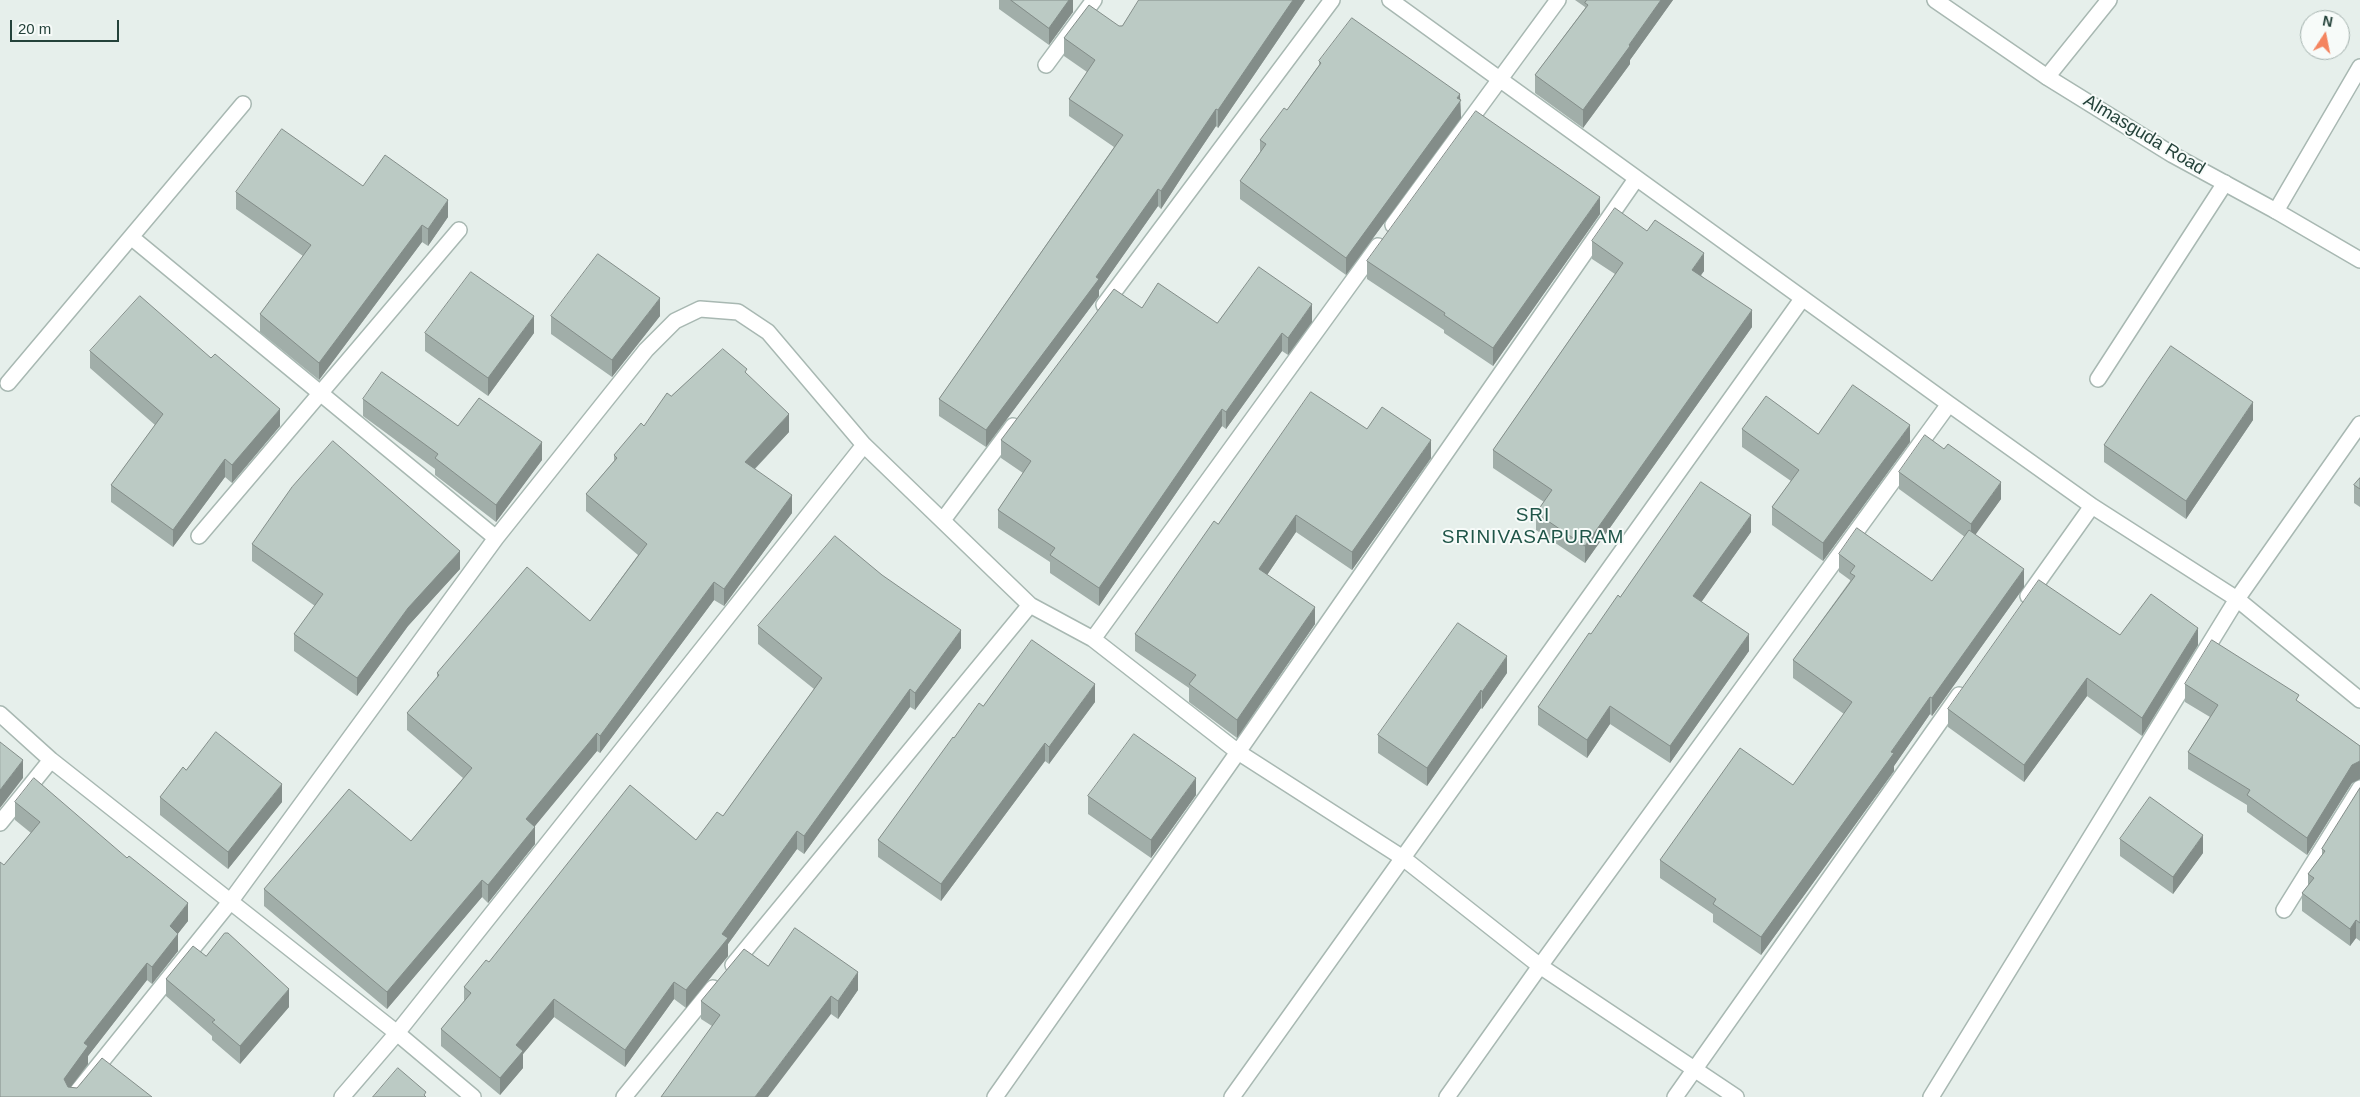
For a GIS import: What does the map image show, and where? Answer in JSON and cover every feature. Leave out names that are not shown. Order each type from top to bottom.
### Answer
[{"type":"street","points":[[1046,65],[1094,0]]},
{"type":"street","points":[[1092,320],[1332,0]]},
{"type":"street","points":[[1390,0],[1498,80],[2092,506],[2237,599],[2360,700]]},
{"type":"street","points":[[1093,639],[1558,0]]},
{"type":"street","name":"Almasguda Road","points":[[1935,0],[2047,77],[2173,155],[2276,211],[2360,260]]},
{"type":"street","points":[[2047,77],[2109,0]]},
{"type":"street","points":[[2276,211],[2360,67]]},
{"type":"street","points":[[8,383],[243,104]]},
{"type":"street","points":[[995,1097],[1238,752],[1636,179]]},
{"type":"street","points":[[2098,379],[2225,183]]},
{"type":"street","points":[[199,536],[459,230]]},
{"type":"street","points":[[131,237],[496,538]]},
{"type":"street","points":[[1232,1097],[1802,299]]},
{"type":"street","points":[[73,1097],[230,902],[496,538],[646,350],[675,321],[700,310],[738,312],[768,332],[864,445],[1030,604],[1093,639],[1238,752],[1403,858],[1540,966],[1736,1097]]},
{"type":"street","points":[[1448,1097],[1540,966],[1949,404]]},
{"type":"street","points":[[943,520],[1021,416]]},
{"type":"street","points":[[1931,1097],[2237,599],[2360,424]]},
{"type":"street","points":[[342,1097],[396,1033],[864,445]]},
{"type":"street","points":[[2018,612],[2092,506]]},
{"type":"street","points":[[624,1097],[1030,604]]},
{"type":"street","points":[[1675,1097],[1966,685]]},
{"type":"street","points":[[0,714],[51,760],[396,1033],[473,1097]]},
{"type":"street","points":[[0,823],[51,760]]},
{"type":"street","points":[[2284,910],[2360,788]]},
{"type":"building","points":[[1011,0],[1069,0],[1049,28]]},
{"type":"building","points":[[1139,0],[1293,0],[1161,191],[1158,189],[1096,277],[1099,279],[986,430],[939,399],[1123,135],[1069,99],[1095,60],[1064,38],[1089,5],[1119,26],[1122,26]]},
{"type":"building","points":[[1587,0],[1661,0],[1583,110],[1535,75],[1588,5],[1585,3]]},
{"type":"building","points":[[1352,18],[1460,94],[1457,98],[1461,100],[1346,258],[1240,181],[1266,144],[1260,140],[1284,108],[1287,110],[1321,63],[1319,61]]},
{"type":"building","points":[[1476,111],[1600,197],[1493,348],[1444,315],[1445,313],[1367,261]]},
{"type":"building","points":[[282,129],[363,186],[385,155],[448,200],[428,229],[422,225],[319,363],[260,314],[311,245],[236,192]]},
{"type":"building","points":[[1615,208],[1647,231],[1655,220],[1704,253],[1692,270],[1752,310],[1585,546],[1536,513],[1552,490],[1493,450],[1623,263],[1592,241]]},
{"type":"building","points":[[598,254],[660,298],[612,360],[551,316]]},
{"type":"building","points":[[1259,267],[1312,304],[1288,338],[1282,333],[1226,412],[1222,409],[1099,588],[1050,555],[1055,548],[998,510],[1031,461],[1001,440],[1114,289],[1142,308],[1158,283],[1217,323]]},
{"type":"building","points":[[471,272],[534,316],[488,378],[425,333]]},
{"type":"building","points":[[140,296],[211,358],[215,354],[280,409],[232,465],[225,459],[173,530],[111,485],[163,414],[90,351]]},
{"type":"building","points":[[2171,346],[2253,402],[2186,501],[2104,445]]},
{"type":"building","points":[[723,349],[747,369],[745,372],[789,414],[745,462],[792,495],[724,589],[714,582],[600,736],[597,733],[526,819],[535,827],[488,885],[482,880],[387,992],[264,889],[349,789],[411,841],[472,768],[407,713],[439,675],[437,673],[527,567],[590,621],[647,544],[586,494],[617,458],[614,455],[641,423],[644,426],[667,393],[671,396]]},
{"type":"building","points":[[382,372],[458,426],[479,398],[542,442],[496,505],[435,458],[438,454],[363,399]]},
{"type":"building","points":[[1853,385],[1910,425],[1823,543],[1772,507],[1799,470],[1742,429],[1766,396],[1818,434]]},
{"type":"building","points":[[1311,392],[1367,429],[1382,407],[1431,440],[1352,552],[1296,515],[1259,569],[1315,607],[1237,720],[1189,684],[1196,675],[1135,634],[1214,521],[1218,524]]},
{"type":"building","points":[[1925,435],[1944,449],[1948,444],[2001,482],[1971,524],[1899,472]]},
{"type":"building","points":[[333,441],[460,551],[408,608],[357,678],[294,634],[323,594],[252,544],[292,487]]},
{"type":"building","points":[[2360,478],[2360,489],[2354,485]]},
{"type":"building","points":[[1701,482],[1751,515],[1693,596],[1749,634],[1670,746],[1610,706],[1587,740],[1538,707],[1589,633],[1591,634],[1618,595],[1620,597]]},
{"type":"building","points":[[1857,528],[1932,581],[1969,530],[2024,569],[1932,698],[1930,697],[1891,752],[1894,753],[1761,937],[1713,904],[1716,899],[1660,860],[1740,748],[1793,785],[1852,702],[1793,660],[1855,576],[1850,573],[1855,566],[1839,554]]},
{"type":"building","points":[[835,536],[882,575],[961,630],[915,693],[910,689],[804,836],[797,831],[722,934],[728,938],[686,990],[674,982],[625,1050],[554,999],[516,1045],[523,1051],[500,1078],[441,1029],[471,993],[464,987],[486,960],[489,962],[630,785],[696,840],[717,812],[723,816],[822,678],[758,626]]},
{"type":"building","points":[[2039,580],[2120,635],[2151,594],[2198,628],[2142,718],[2087,678],[2024,765],[1948,709]]},
{"type":"building","points":[[1458,623],[1507,656],[1427,768],[1378,735]]},
{"type":"building","points":[[1032,640],[1095,684],[1049,747],[1045,743],[941,884],[878,840],[979,703],[983,706]]},
{"type":"building","points":[[2212,640],[2299,695],[2296,700],[2360,746],[2360,761],[2352,765],[2307,838],[2247,795],[2250,790],[2188,752],[2218,705],[2185,684]]},
{"type":"building","points":[[216,732],[282,784],[228,852],[160,797],[183,767],[186,770]]},
{"type":"building","points":[[1134,734],[1196,778],[1151,840],[1088,796]]},
{"type":"building","points":[[0,742],[23,760],[0,790]]},
{"type":"building","points":[[34,778],[127,858],[129,856],[188,903],[170,926],[178,934],[152,967],[147,963],[84,1043],[88,1046],[64,1079],[68,1087],[77,1088],[102,1058],[152,1097],[0,1097],[0,862],[4,865],[40,822],[15,802]]},
{"type":"building","points":[[2360,788],[2360,923],[2356,920],[2350,929],[2302,893],[2314,878],[2308,874],[2325,851],[2322,849]]},
{"type":"building","points":[[2150,797],[2203,835],[2173,877],[2120,839]]},
{"type":"building","points":[[795,928],[858,972],[838,1001],[831,996],[755,1097],[661,1097],[720,1015],[701,1001],[744,949],[768,966]]},
{"type":"building","points":[[225,933],[228,933],[289,989],[240,1046],[212,1022],[215,1020],[166,979],[193,946],[206,956]]},
{"type":"building","points":[[398,1068],[426,1092],[424,1095],[426,1097],[373,1097]]},
{"type":"district","name":"SRI SRINIVASAPURAM","points":[[1533,527]]}]
